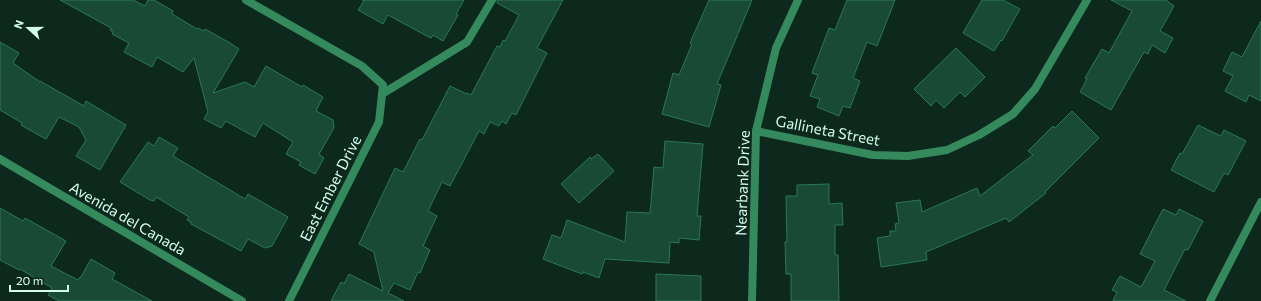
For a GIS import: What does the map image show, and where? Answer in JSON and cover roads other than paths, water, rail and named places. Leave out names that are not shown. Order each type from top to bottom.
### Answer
[{"type":"street","name":"East Ember Drive","points":[[246,0],[362,66],[383,85],[379,122],[289,301]]},
{"type":"street","points":[[382,94],[467,42],[492,0]]},
{"type":"street","name":"Nearbank Drive","points":[[752,301],[756,131],[776,48],[798,0]]},
{"type":"street","name":"Gallineta Street","points":[[756,131],[874,155],[908,156],[947,150],[979,135],[1013,114],[1035,89],[1087,0]]},
{"type":"street","name":"Avenida del Canada","points":[[0,160],[242,301]]},
{"type":"street","points":[[1210,301],[1261,202]]}]
